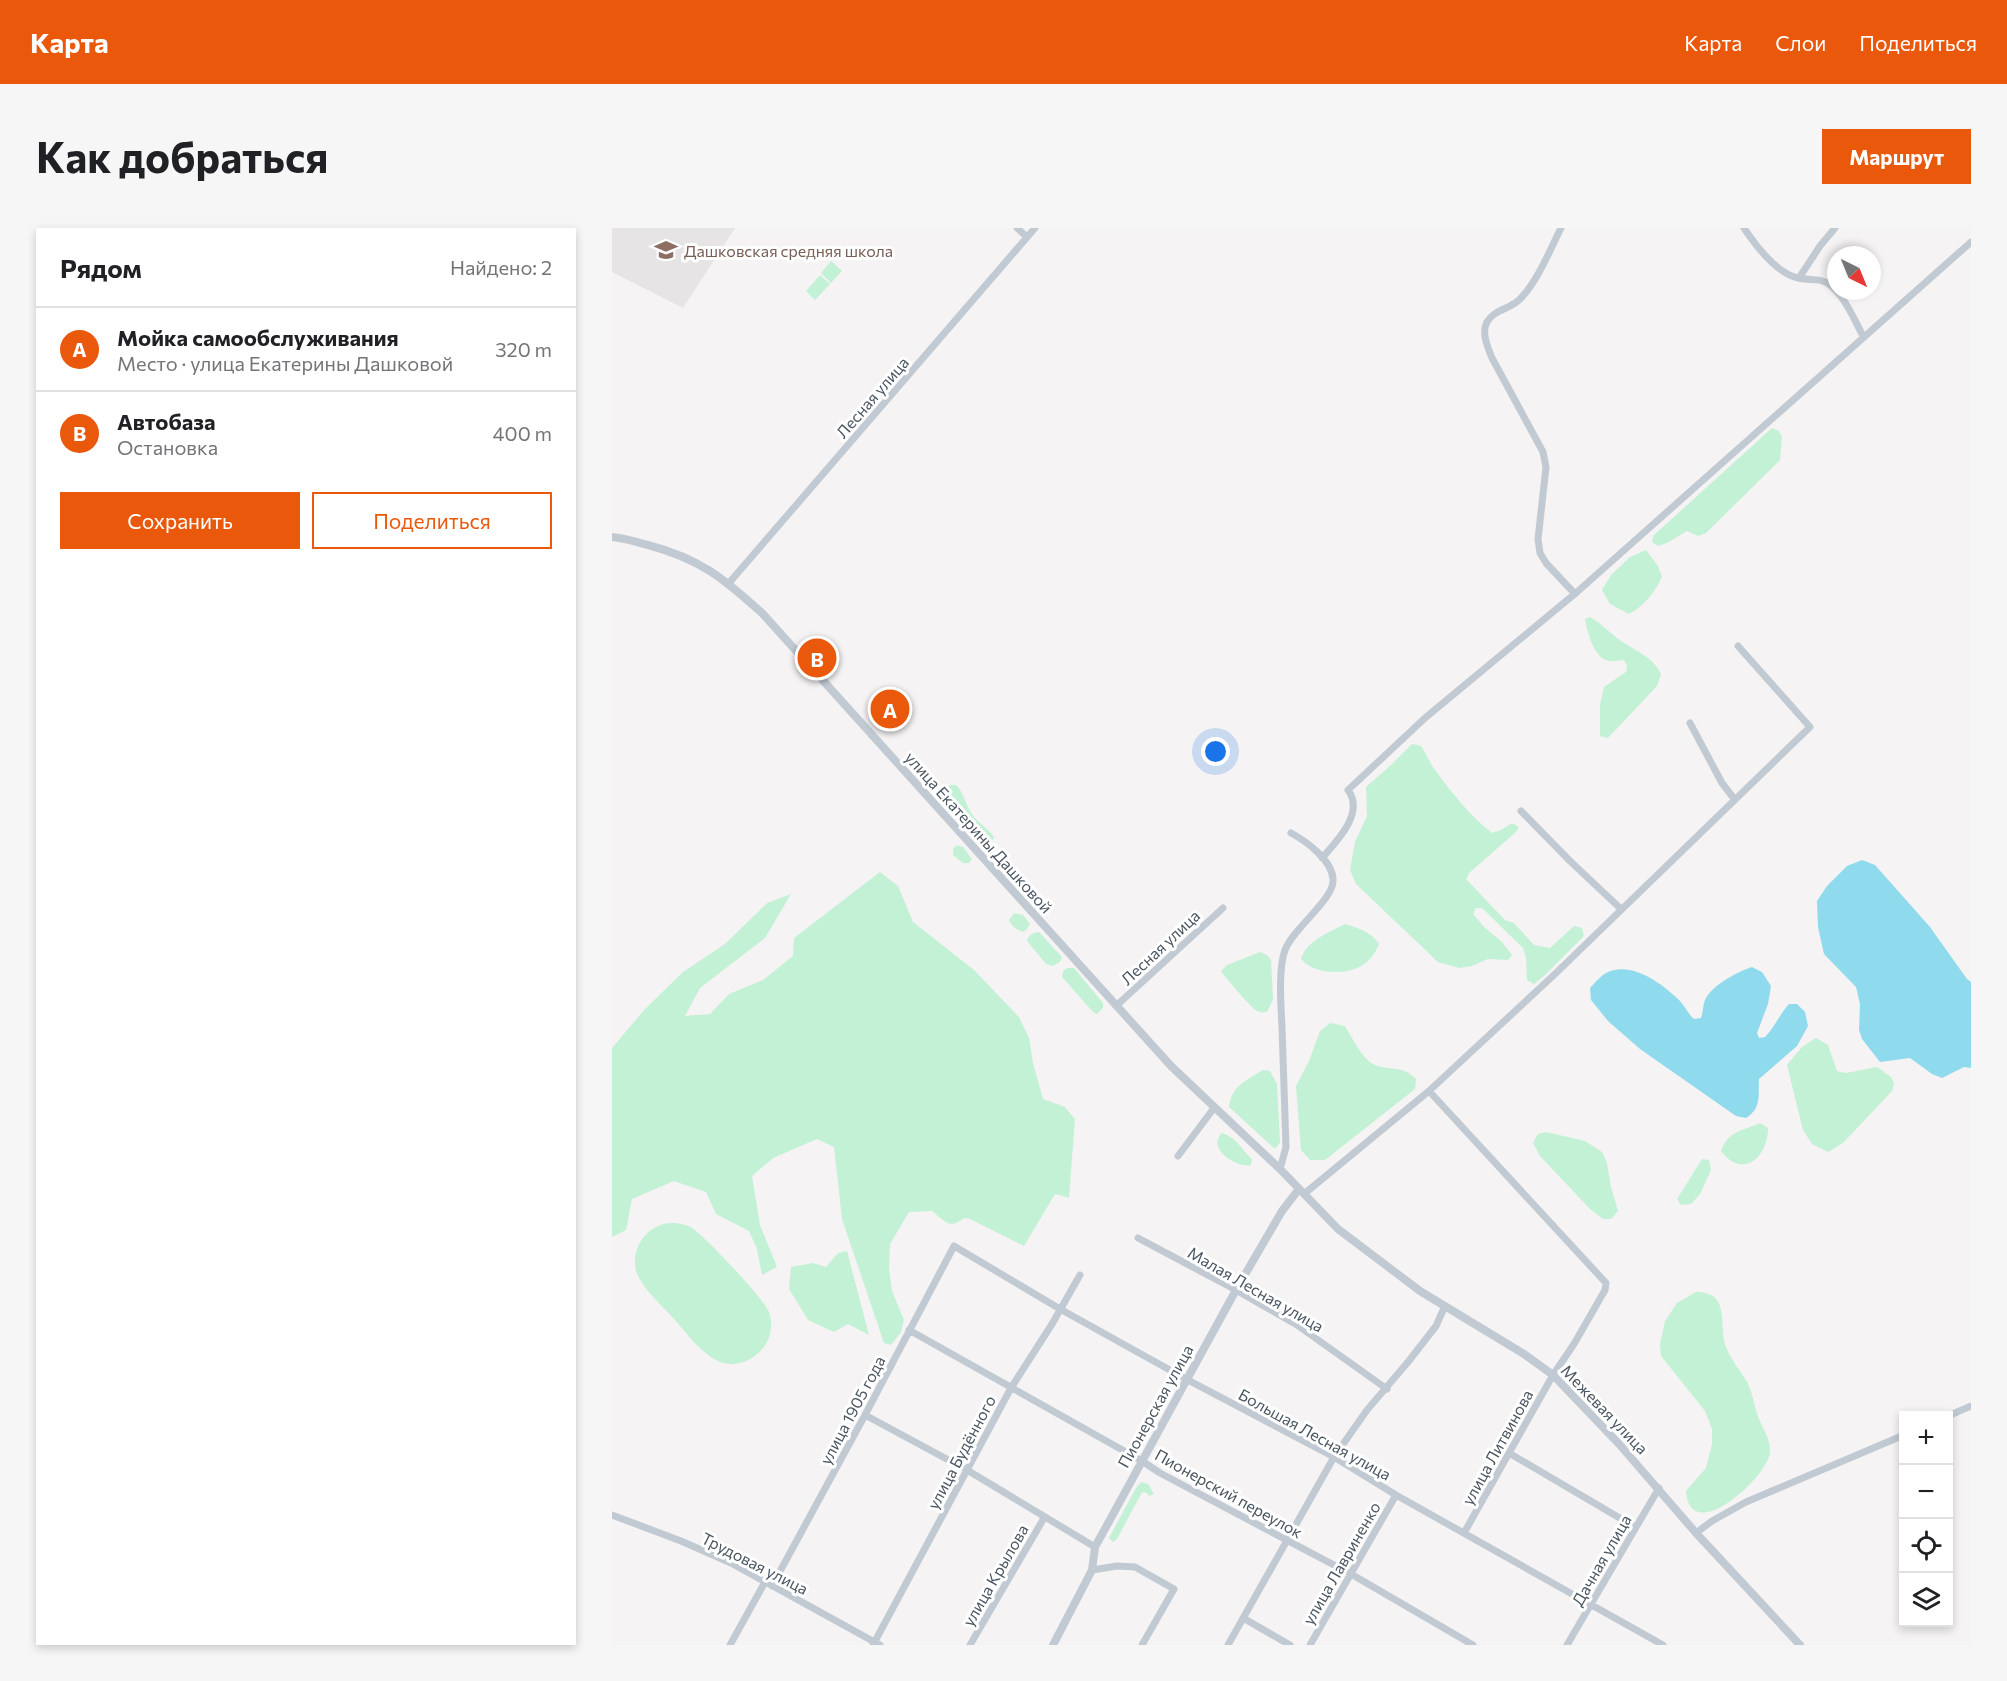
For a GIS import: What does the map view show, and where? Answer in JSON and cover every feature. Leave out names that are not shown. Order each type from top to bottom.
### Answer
[{"type":"street","points":[[1017,228],[1027,237]]},
{"type":"street","name":"Лесная улица","points":[[729,583],[1035,228]]},
{"type":"street","points":[[1561,228],[1520,301],[1492,316],[1484,331],[1492,358],[1543,452],[1546,467],[1538,539],[1540,553],[1546,563],[1575,594]]},
{"type":"street","points":[[1744,228],[1774,264],[1786,274],[1820,280],[1830,285],[1850,310],[1863,336]]},
{"type":"street","points":[[1799,278],[1835,228]]},
{"type":"street","points":[[1322,858],[1338,840],[1354,809],[1353,797],[1347,790],[1425,718],[1575,594],[1971,242]]},
{"type":"street","name":"улица Екатерины Дашковой","points":[[612,537],[675,553],[698,563],[729,583],[762,613],[1171,1066],[1301,1191]]},
{"type":"street","points":[[1301,1191],[1429,1091],[1810,727],[1738,646]]},
{"type":"street","points":[[1690,723],[1722,783],[1735,800]]},
{"type":"street","points":[[1521,811],[1622,909]]},
{"type":"street","points":[[1280,1169],[1286,1147],[1280,993],[1284,952],[1290,938],[1330,893],[1333,880],[1329,867],[1322,858],[1300,837],[1291,833]]},
{"type":"street","name":"Лесная улица","points":[[1116,1006],[1223,908]]},
{"type":"street","name":"улица Литвинова","points":[[1429,1091],[1606,1283],[1605,1290],[1580,1335],[1553,1375],[1464,1533]]},
{"type":"street","points":[[1178,1156],[1214,1108]]},
{"type":"street","name":"Пионерская улица","points":[[1053,1645],[1092,1570],[1095,1547],[1186,1379],[1282,1211],[1301,1191]]},
{"type":"street","name":"Межевая улица","points":[[1301,1191],[1338,1229],[1420,1291],[1444,1308],[1524,1354],[1553,1375],[1659,1488],[1696,1533],[1800,1645]]},
{"type":"street","name":"Малая Лесная улица","points":[[1138,1238],[1297,1325],[1386,1389]]},
{"type":"street","name":"Большая Лесная улица","points":[[954,1246],[1060,1310],[1334,1457],[1396,1495],[1664,1645]]},
{"type":"street","name":"улица 1905 года","points":[[730,1645],[866,1415],[954,1246]]},
{"type":"street","name":"улица Будённого","points":[[876,1644],[1011,1388],[1080,1275]]},
{"type":"street","points":[[1228,1645],[1334,1457],[1367,1410],[1436,1326],[1444,1308]]},
{"type":"street","name":"Пионерский переулок","points":[[909,1330],[1160,1473],[1351,1574],[1473,1645]]},
{"type":"street","points":[[1953,1414],[1971,1406]]},
{"type":"street","points":[[866,1415],[967,1470],[1095,1547]]},
{"type":"street","points":[[1696,1533],[1746,1502],[1899,1437]]},
{"type":"street","points":[[1509,1453],[1635,1527]]},
{"type":"street","name":"Дачная улица","points":[[1567,1645],[1659,1488]]},
{"type":"street","name":"улица Лавриненко","points":[[1310,1645],[1396,1495]]},
{"type":"street","name":"Трудовая улица","points":[[612,1515],[731,1563],[876,1644]]},
{"type":"street","name":"улица Крылова","points":[[970,1645],[1044,1518]]},
{"type":"street","points":[[1092,1570],[1117,1566],[1135,1567],[1174,1588],[1142,1645]]},
{"type":"street","points":[[1243,1618],[1290,1645]]},
{"type":"shaded area","name":"Дашковская средняя школа","points":[[612,228],[735,228],[683,308],[612,272]]},
{"type":"green space","points":[[831,261],[842,271],[831,283],[821,273]]},
{"type":"green space","points":[[820,275],[830,284],[815,300],[806,291]]},
{"type":"green space","points":[[1772,428],[1779,431],[1782,437],[1780,460],[1706,533],[1698,536],[1687,531],[1658,546],[1652,542],[1653,536]]},
{"type":"green space","points":[[1646,550],[1658,566],[1662,577],[1640,607],[1629,614],[1610,604],[1602,590],[1611,575],[1630,557]]},
{"type":"green space","points":[[1590,617],[1649,659],[1661,674],[1657,686],[1608,738],[1600,736],[1600,704],[1604,687],[1626,672],[1627,666],[1624,660],[1604,659],[1595,650],[1585,619]]},
{"type":"green space","points":[[1412,744],[1421,746],[1435,770],[1455,796],[1492,833],[1512,823],[1519,827],[1469,873],[1466,879],[1505,920],[1514,923],[1534,945],[1550,948],[1574,926],[1582,928],[1584,936],[1534,984],[1527,980],[1526,957],[1523,948],[1482,908],[1476,908],[1473,914],[1512,955],[1508,960],[1488,959],[1472,966],[1459,968],[1438,962],[1356,884],[1350,870],[1355,842],[1367,816],[1366,787]]},
{"type":"green space","points":[[950,785],[956,785],[972,815],[994,837],[991,844],[973,833],[955,811],[947,795]]},
{"type":"green space","points":[[957,845],[963,847],[972,859],[969,863],[963,863],[953,855],[953,849]]},
{"type":"green space","points":[[880,872],[898,886],[913,922],[974,970],[1019,1017],[1029,1038],[1043,1099],[1065,1107],[1075,1119],[1069,1198],[1055,1194],[1024,1246],[970,1219],[964,1218],[951,1224],[932,1211],[909,1212],[890,1244],[889,1268],[892,1291],[904,1320],[901,1332],[891,1345],[884,1343],[842,1219],[834,1147],[817,1139],[773,1158],[752,1176],[760,1225],[777,1267],[762,1275],[757,1249],[749,1231],[716,1214],[706,1192],[674,1181],[632,1199],[626,1230],[612,1237],[612,1048],[645,1009],[683,972],[725,944],[767,903],[791,894],[765,938],[700,988],[685,1016],[710,1014],[729,994],[763,980],[793,956],[794,938]]},
{"type":"green space","points":[[1014,913],[1023,915],[1030,924],[1023,932],[1014,928],[1009,920]]},
{"type":"green space","points":[[1345,924],[1364,931],[1379,944],[1365,964],[1343,972],[1335,972],[1319,970],[1301,959],[1313,942]]},
{"type":"green space","points":[[1039,932],[1062,957],[1060,962],[1053,966],[1046,964],[1027,941],[1031,935]]},
{"type":"green space","points":[[1260,952],[1271,960],[1273,999],[1267,1012],[1254,1009],[1221,971],[1227,965]]},
{"type":"green space","points":[[1067,968],[1074,968],[1103,1003],[1103,1008],[1097,1014],[1062,977],[1063,971]]},
{"type":"green space","points":[[1330,1023],[1345,1026],[1361,1052],[1373,1064],[1411,1074],[1416,1079],[1415,1089],[1325,1160],[1310,1160],[1301,1150],[1296,1086],[1309,1061],[1320,1031]]},
{"type":"green space","points":[[1816,1038],[1828,1045],[1837,1071],[1846,1073],[1877,1067],[1891,1077],[1894,1083],[1892,1091],[1843,1143],[1828,1152],[1812,1144],[1803,1130],[1787,1065],[1802,1047]]},
{"type":"green space","points":[[1263,1070],[1270,1071],[1277,1084],[1280,1142],[1274,1148],[1229,1107],[1236,1089]]},
{"type":"green space","points":[[1760,1123],[1768,1128],[1767,1139],[1759,1156],[1746,1164],[1738,1164],[1729,1160],[1721,1151],[1728,1139]]},
{"type":"green space","points":[[1546,1132],[1585,1141],[1602,1152],[1607,1163],[1618,1211],[1611,1219],[1603,1219],[1590,1209],[1540,1156],[1533,1143],[1538,1134]]},
{"type":"green space","points":[[1222,1133],[1235,1141],[1252,1159],[1251,1165],[1232,1161],[1221,1151],[1218,1139]]},
{"type":"green space","points":[[1702,1159],[1709,1160],[1711,1170],[1700,1194],[1691,1204],[1681,1205],[1677,1199]]},
{"type":"green space","points":[[675,1223],[692,1228],[709,1243],[765,1305],[770,1316],[770,1335],[761,1351],[754,1357],[733,1364],[715,1360],[692,1340],[641,1282],[635,1261],[643,1239],[654,1228]]},
{"type":"green space","points":[[847,1251],[869,1335],[848,1324],[834,1332],[808,1320],[789,1289],[791,1267],[813,1263],[826,1267],[838,1253]]},
{"type":"green space","points":[[1696,1292],[1707,1293],[1719,1303],[1726,1347],[1749,1387],[1770,1447],[1767,1462],[1745,1489],[1715,1510],[1701,1512],[1691,1507],[1686,1491],[1706,1468],[1712,1444],[1712,1429],[1705,1411],[1661,1356],[1660,1344],[1665,1321],[1677,1303]]},
{"type":"green space","points":[[1141,1482],[1148,1484],[1154,1494],[1149,1496],[1142,1492],[1117,1539],[1113,1542],[1109,1538]]},
{"type":"water","points":[[1862,860],[1875,865],[1930,927],[1971,982],[1971,1068],[1964,1067],[1942,1078],[1932,1074],[1910,1058],[1880,1062],[1862,1039],[1859,1030],[1860,1004],[1856,987],[1824,954],[1818,927],[1817,901],[1827,886],[1847,866]]},
{"type":"water","points":[[1752,967],[1762,972],[1771,986],[1768,1004],[1757,1033],[1759,1038],[1765,1037],[1789,1004],[1797,1004],[1805,1012],[1808,1026],[1797,1046],[1759,1079],[1757,1105],[1746,1118],[1736,1116],[1640,1049],[1608,1021],[1591,1000],[1590,988],[1600,977],[1617,969],[1627,969],[1656,981],[1679,1000],[1694,1019],[1701,1018],[1705,1000],[1713,989],[1732,976]]},
{"type":"place","name":"Дашковская средняя школа","points":[[666,250]]},
{"type":"place","name":"Автобаза","points":[[817,658]]},
{"type":"place","name":"Мойка самообслуживания","points":[[890,709]]}]
